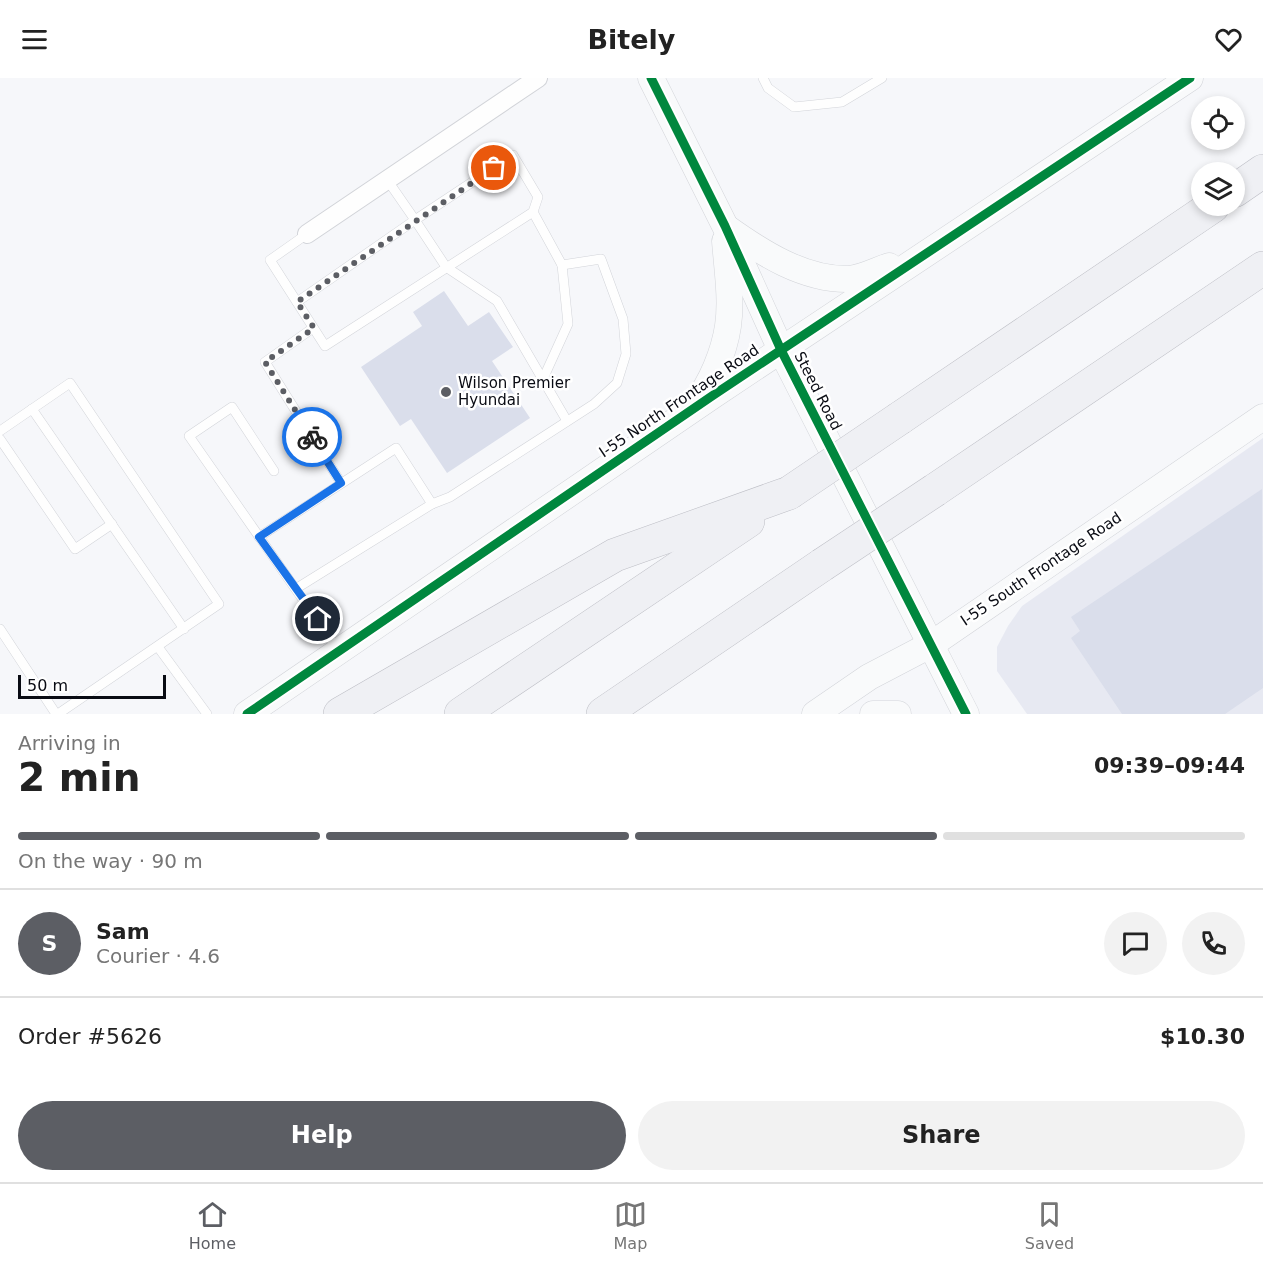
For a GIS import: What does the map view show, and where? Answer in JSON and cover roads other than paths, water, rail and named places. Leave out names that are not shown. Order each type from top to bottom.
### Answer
[{"type":"highway","points":[[1245,183],[1263,171]]},
{"type":"highway","points":[[461,714],[1198,216]]},
{"type":"highway","points":[[603,714],[1263,268]]},
{"type":"highway","points":[[340,714],[615,555],[789,493]]},
{"type":"street","points":[[307,234],[538,78]]},
{"type":"street","name":"Steed Road","points":[[651,78],[725,226],[781,350],[966,714]]},
{"type":"street","name":"I-55 North Frontage Road","points":[[246,714],[917,257],[1190,78]]},
{"type":"street","points":[[725,226],[760,252],[803,271],[850,279],[917,257]]},
{"type":"street","points":[[692,409],[705,391],[719,358],[728,326],[725,226]]},
{"type":"street","name":"I-55 South Frontage Road","points":[[816,714],[869,677],[932,644],[1263,417]]},
{"type":"street","points":[[873,714],[898,714]]},
{"type":"lane","points":[[763,78],[768,88],[794,107],[842,102],[882,78]]},
{"type":"lane","points":[[859,78],[864,88]]},
{"type":"lane","points":[[297,302],[513,155],[538,197],[533,212],[325,346],[270,260],[307,234]]},
{"type":"lane","points":[[388,181],[446,267],[497,301],[567,421]]},
{"type":"lane","points":[[533,212],[562,265],[568,324],[543,379]]},
{"type":"lane","points":[[297,588],[432,504],[450,497],[594,404],[617,383],[626,354],[623,319],[601,259],[562,265]]},
{"type":"lane","points":[[314,328],[265,362],[341,483]]},
{"type":"lane","points":[[0,431],[69,383],[219,604],[57,714],[0,629]]},
{"type":"lane","points":[[274,471],[232,407],[189,436],[297,588],[338,651]]},
{"type":"lane","points":[[32,409],[184,629]]},
{"type":"lane","points":[[0,439],[75,549],[112,524]]},
{"type":"lane","points":[[259,537],[396,448],[432,504]]},
{"type":"lane","points":[[158,647],[207,714]]},
{"type":"place","name":"Wilson Premier Hyundai","points":[[446,392]]}]
